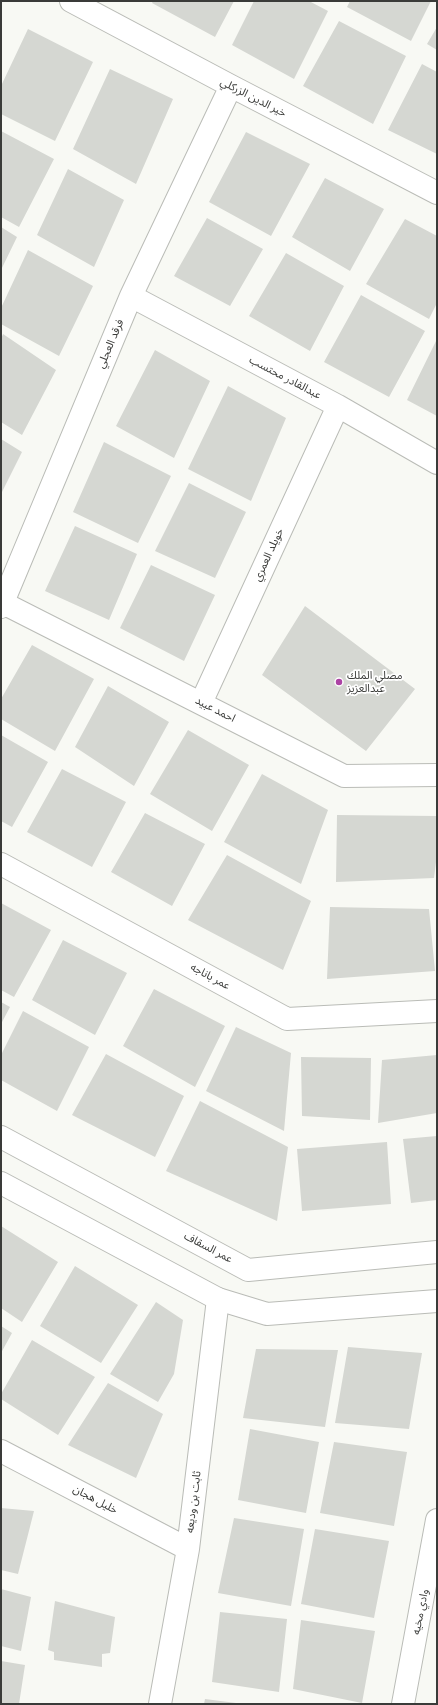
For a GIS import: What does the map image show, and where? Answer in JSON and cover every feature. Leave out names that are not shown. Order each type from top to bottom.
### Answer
[{"type":"street","name":"خير الدين الزركلي","points":[[71,1],[437,193]]},
{"type":"street","name":"فرقد العجلي","points":[[2,605],[131,296],[231,86]]},
{"type":"street","name":"عبدالقادر محتسب","points":[[131,296],[338,406],[437,463]]},
{"type":"street","name":"خويلد العمري","points":[[201,703],[338,406]]},
{"type":"street","name":"احمد عبيد","points":[[2,605],[201,703],[344,776],[437,775]]},
{"type":"street","name":"عمر باناجه","points":[[1,864],[287,1019],[437,1011]]},
{"type":"street","name":"عمر السقاف","points":[[1,1137],[248,1270],[437,1252]]},
{"type":"street","points":[[1,1183],[218,1299],[267,1314],[437,1301]]},
{"type":"street","name":"ثابت بن وديعه","points":[[160,1704],[188,1549],[218,1299]]},
{"type":"street","name":"خليل هجان","points":[[1,1451],[188,1549]]},
{"type":"street","name":"وادي مخيه","points":[[403,1704],[431,1590],[437,1520]]},
{"type":"building","points":[[153,1],[234,1],[215,37],[152,3]]},
{"type":"building","points":[[254,1],[309,1],[328,11],[294,79],[232,45]]},
{"type":"building","points":[[350,1],[431,1],[411,41],[347,7]]},
{"type":"building","points":[[339,21],[406,56],[373,124],[303,86]]},
{"type":"building","points":[[437,27],[437,50],[427,44]]},
{"type":"building","points":[[28,29],[93,62],[55,141],[1,114],[1,86]]},
{"type":"building","points":[[422,64],[437,72],[437,154],[388,130]]},
{"type":"building","points":[[110,69],[173,99],[136,184],[73,149]]},
{"type":"building","points":[[1,131],[54,159],[19,227],[1,217]]},
{"type":"building","points":[[246,132],[310,164],[271,236],[209,202]]},
{"type":"building","points":[[68,169],[124,200],[94,267],[37,235]]},
{"type":"building","points":[[325,178],[384,209],[350,271],[292,237]]},
{"type":"building","points":[[207,218],[263,249],[230,306],[174,276]]},
{"type":"building","points":[[405,219],[437,236],[437,303],[429,319],[366,284]]},
{"type":"building","points":[[1,227],[17,237],[1,270]]},
{"type":"building","points":[[28,250],[93,286],[59,356],[1,324],[1,308]]},
{"type":"building","points":[[286,253],[344,286],[310,351],[249,316]]},
{"type":"building","points":[[361,295],[425,331],[389,397],[324,362]]},
{"type":"building","points":[[3,334],[56,370],[22,435],[1,422],[1,339]]},
{"type":"building","points":[[437,339],[437,416],[407,400]]},
{"type":"building","points":[[155,350],[210,381],[174,458],[116,426]]},
{"type":"building","points":[[228,386],[286,418],[251,501],[188,469]]},
{"type":"building","points":[[1,439],[22,452],[1,494]]},
{"type":"building","points":[[104,442],[171,476],[138,543],[73,512]]},
{"type":"building","points":[[189,483],[246,512],[215,578],[155,551]]},
{"type":"building","points":[[75,526],[137,554],[109,620],[45,591]]},
{"type":"building","points":[[151,565],[215,595],[184,661],[120,628]]},
{"type":"building","name":"مصلي الملك عبدالعزيز","points":[[305,606],[415,689],[366,751],[262,675]]},
{"type":"building","points":[[32,645],[94,679],[55,751],[1,719],[1,699]]},
{"type":"building","points":[[108,686],[169,722],[134,786],[75,747]]},
{"type":"building","points":[[188,730],[249,765],[212,831],[150,794]]},
{"type":"building","points":[[1,735],[48,762],[12,827],[1,821]]},
{"type":"building","points":[[62,769],[126,802],[92,867],[27,832]]},
{"type":"building","points":[[262,774],[328,810],[301,884],[224,842]]},
{"type":"building","points":[[145,813],[205,844],[172,906],[111,872]]},
{"type":"building","points":[[337,815],[437,816],[437,854],[434,878],[336,882]]},
{"type":"building","points":[[227,855],[311,901],[283,970],[188,920]]},
{"type":"building","points":[[1,903],[51,930],[14,997],[1,990]]},
{"type":"building","points":[[330,907],[429,909],[435,971],[327,979]]},
{"type":"building","points":[[63,940],[127,973],[95,1035],[32,1000]]},
{"type":"building","points":[[154,989],[225,1026],[195,1087],[123,1046]]},
{"type":"building","points":[[1,1002],[10,1007],[1,1024]]},
{"type":"building","points":[[23,1011],[89,1047],[57,1111],[1,1080],[1,1055]]},
{"type":"building","points":[[236,1027],[291,1053],[284,1131],[206,1091]]},
{"type":"building","points":[[106,1054],[184,1096],[155,1157],[72,1115]]},
{"type":"building","points":[[437,1055],[437,1113],[378,1123],[382,1060]]},
{"type":"building","points":[[301,1057],[371,1058],[370,1120],[302,1116]]},
{"type":"building","points":[[200,1101],[288,1147],[277,1221],[166,1171]]},
{"type":"building","points":[[437,1136],[437,1200],[411,1203],[403,1139]]},
{"type":"building","points":[[387,1142],[391,1204],[302,1211],[297,1149]]},
{"type":"building","points":[[1,1226],[58,1262],[22,1322],[1,1308]]},
{"type":"building","points":[[75,1266],[138,1305],[101,1363],[40,1326]]},
{"type":"building","points":[[156,1302],[183,1320],[174,1374],[158,1402],[110,1374]]},
{"type":"building","points":[[1,1326],[12,1333],[1,1353]]},
{"type":"building","points":[[32,1340],[95,1377],[58,1435],[1,1399],[1,1394]]},
{"type":"building","points":[[348,1347],[422,1353],[409,1429],[335,1423]]},
{"type":"building","points":[[256,1349],[338,1350],[325,1427],[243,1418]]},
{"type":"building","points":[[108,1383],[163,1414],[136,1478],[68,1445]]},
{"type":"building","points":[[250,1429],[319,1442],[306,1513],[238,1500]]},
{"type":"building","points":[[334,1442],[407,1452],[394,1526],[320,1513]]},
{"type":"building","points":[[1,1508],[34,1511],[18,1574],[1,1570]]},
{"type":"building","points":[[234,1518],[304,1529],[291,1606],[218,1593]]},
{"type":"building","points":[[315,1529],[389,1541],[374,1618],[301,1604]]},
{"type":"building","points":[[1,1589],[31,1597],[21,1651],[1,1646]]},
{"type":"building","points":[[55,1601],[115,1617],[110,1653],[102,1654],[102,1667],[54,1660],[54,1652],[48,1650]]},
{"type":"building","points":[[220,1612],[287,1619],[279,1692],[212,1682]]},
{"type":"building","points":[[301,1620],[375,1631],[362,1703],[293,1689]]},
{"type":"building","points":[[1,1661],[25,1665],[19,1704],[1,1704]]},
{"type":"building","points":[[205,1699],[236,1703],[204,1704]]},
{"type":"place","name":"مصلي الملك عبدالعزيز","points":[[339,682]]}]
